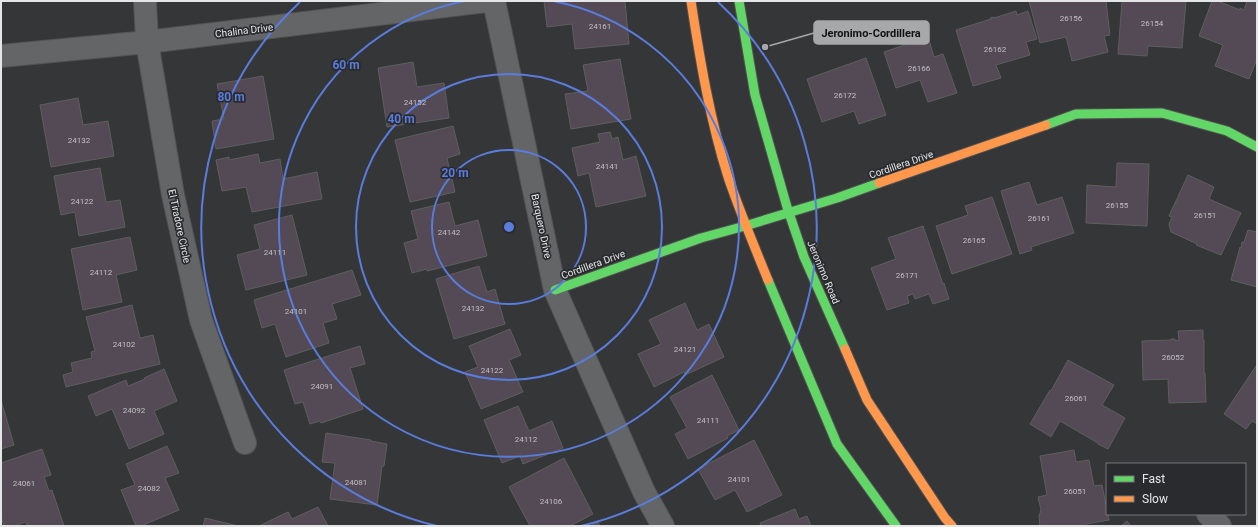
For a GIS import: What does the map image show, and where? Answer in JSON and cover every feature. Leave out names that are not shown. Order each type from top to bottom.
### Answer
[{"type":"main road","points":[[691,1],[710,107],[728,176],[744,226],[837,444],[896,526]]},
{"type":"main road","name":"Jeronimo Road","points":[[739,1],[755,96],[789,212],[804,257],[867,400],[945,518],[952,526]]},
{"type":"main road","name":"Cordillera Drive","points":[[555,290],[701,238],[838,198],[1076,114],[1162,113],[1227,131],[1257,147]]},
{"type":"street","name":"El Tiradore Circle","points":[[145,1],[147,42],[173,195],[201,320],[245,443]]},
{"type":"street","name":"Chalina Drive","points":[[1,56],[147,42],[486,1]]},
{"type":"street","name":"Barquero Drive","points":[[494,1],[555,290],[644,492],[663,526]]},
{"type":"street","points":[[1209,515],[1220,526]]},
{"type":"building","points":[[544,1],[625,1],[629,44],[575,49],[572,24],[547,27]]},
{"type":"building","points":[[1029,1],[1106,1],[1110,35],[1104,36],[1108,52],[1072,61],[1066,37],[1040,43]]},
{"type":"building","points":[[1122,1],[1186,1],[1182,48],[1148,46],[1147,56],[1118,54]]},
{"type":"building","points":[[1212,1],[1218,1],[1240,10],[1240,8],[1244,10],[1247,1],[1257,1],[1257,59],[1249,79],[1215,66],[1223,45],[1199,36]]},
{"type":"building","points":[[1016,11],[1017,15],[1028,11],[1037,39],[1026,42],[1030,55],[996,65],[1001,78],[973,86],[956,30]]},
{"type":"building","points":[[928,37],[934,57],[943,54],[957,93],[928,102],[920,80],[896,88],[884,52]]},
{"type":"building","points":[[866,58],[886,115],[859,124],[854,111],[822,122],[807,79]]},
{"type":"building","points":[[620,59],[631,119],[571,129],[565,94],[588,91],[583,65]]},
{"type":"building","points":[[413,62],[417,87],[444,83],[449,118],[387,127],[378,68]]},
{"type":"building","points":[[263,76],[274,139],[216,149],[212,121],[224,119],[217,84]]},
{"type":"building","points":[[78,98],[83,125],[108,121],[114,156],[51,167],[40,105]]},
{"type":"building","points":[[453,126],[460,154],[447,158],[455,192],[410,202],[395,140]]},
{"type":"building","points":[[610,132],[612,139],[618,137],[623,160],[636,156],[646,196],[596,207],[589,173],[578,176],[572,148],[600,142],[598,134]]},
{"type":"building","points":[[258,154],[260,163],[280,159],[283,179],[317,172],[322,199],[252,212],[246,187],[222,191],[216,160],[229,157],[229,160]]},
{"type":"building","points":[[1117,163],[1149,164],[1147,226],[1086,223],[1087,185],[1116,187]]},
{"type":"building","points":[[100,168],[106,202],[120,200],[125,227],[79,236],[75,212],[61,215],[54,176]]},
{"type":"building","points":[[1188,175],[1214,187],[1209,199],[1241,213],[1221,255],[1196,245],[1197,244],[1171,232],[1169,224],[1172,217],[1169,216]]},
{"type":"building","points":[[1029,182],[1037,205],[1062,197],[1074,233],[1031,247],[1032,250],[1020,254],[1001,191]]},
{"type":"building","points":[[992,197],[1012,254],[952,274],[936,226],[968,215],[965,206]]},
{"type":"building","points":[[449,202],[455,226],[478,220],[487,256],[427,271],[427,269],[412,273],[404,243],[418,239],[411,211]]},
{"type":"building","points":[[292,215],[307,275],[246,290],[237,255],[260,249],[254,225]]},
{"type":"building","points":[[923,226],[949,299],[933,304],[929,294],[915,299],[913,294],[907,296],[909,303],[887,310],[871,268],[896,259],[888,238]]},
{"type":"building","points":[[1248,230],[1257,232],[1257,287],[1231,280],[1240,247],[1241,248],[1242,242],[1244,242]]},
{"type":"building","points":[[130,237],[137,270],[116,275],[122,302],[83,310],[71,249]]},
{"type":"building","points":[[479,266],[487,292],[495,289],[505,324],[454,339],[436,279]]},
{"type":"building","points":[[352,270],[361,295],[332,304],[337,319],[323,323],[329,343],[286,357],[275,324],[262,328],[254,300]]},
{"type":"building","points":[[685,303],[697,330],[709,324],[724,357],[685,375],[684,372],[654,387],[638,354],[661,344],[649,320]]},
{"type":"building","points":[[132,305],[140,338],[153,335],[160,364],[66,387],[63,375],[73,372],[71,363],[92,358],[91,352],[95,351],[86,317]]},
{"type":"building","points":[[510,329],[521,355],[509,360],[523,392],[481,409],[465,372],[478,367],[469,346]]},
{"type":"building","points":[[1203,330],[1206,402],[1169,403],[1168,379],[1143,380],[1142,341],[1175,339],[1175,341],[1179,340],[1178,331]]},
{"type":"building","points":[[360,346],[365,364],[350,368],[363,409],[321,423],[320,421],[310,424],[303,402],[295,404],[284,370]]},
{"type":"building","points":[[1068,360],[1114,385],[1102,405],[1125,418],[1108,449],[1060,421],[1051,437],[1030,424],[1050,390],[1051,391]]},
{"type":"building","points":[[1256,366],[1257,424],[1252,421],[1246,429],[1224,414]]},
{"type":"building","points":[[164,369],[177,401],[154,411],[164,434],[129,449],[112,409],[96,416],[88,396],[126,380],[128,386]]},
{"type":"building","points":[[712,375],[739,430],[727,436],[728,438],[688,459],[675,434],[687,428],[670,397]]},
{"type":"building","points":[[1,400],[14,445],[1,449]]},
{"type":"building","points":[[518,406],[529,431],[552,421],[563,448],[523,464],[520,456],[502,463],[484,420]]},
{"type":"building","points":[[326,433],[387,444],[384,466],[382,466],[377,505],[330,499],[335,463],[322,462]]},
{"type":"building","points":[[754,440],[782,495],[747,512],[735,490],[715,500],[698,469]]},
{"type":"building","points":[[167,446],[179,473],[165,478],[179,510],[141,526],[136,526],[121,490],[135,485],[126,464]]},
{"type":"building","points":[[42,449],[51,475],[44,477],[49,491],[52,490],[64,526],[27,526],[26,522],[13,526],[4,526],[1,517],[1,463]]},
{"type":"building","points":[[1074,450],[1076,462],[1089,460],[1094,486],[1102,485],[1106,505],[1106,515],[1108,515],[1109,520],[1086,524],[1086,526],[1040,526],[1039,516],[1041,510],[1038,497],[1047,495],[1040,456]]},
{"type":"building","points":[[564,458],[593,514],[570,526],[530,526],[509,487]]},
{"type":"building","points":[[318,507],[328,526],[259,526],[288,512],[292,519]]},
{"type":"building","points":[[795,509],[799,519],[807,516],[811,526],[761,526],[760,523]]},
{"type":"building","points":[[205,518],[238,526],[203,526]]},
{"type":"building","points":[[1127,521],[1131,526],[1121,526]]},
{"type":"building","points":[[598,522],[600,526],[590,526]]},
{"type":"traffic: fast","points":[[739,1],[755,95],[787,207],[804,257],[845,349]]},
{"type":"traffic: fast","points":[[1046,125],[1076,114],[1162,113],[1227,131],[1257,147]]},
{"type":"traffic: fast","points":[[555,290],[701,238],[837,198],[879,183]]},
{"type":"traffic: fast","points":[[768,280],[837,444],[896,526]]},
{"type":"traffic: slow","points":[[691,1],[706,90],[716,134],[737,203],[768,280]]},
{"type":"traffic: slow","points":[[879,183],[1046,125]]},
{"type":"traffic: slow","points":[[845,349],[867,400],[945,518],[952,526]]},
{"type":"place","name":"Jeronimo-Cordillera","points":[[765,47]]}]
